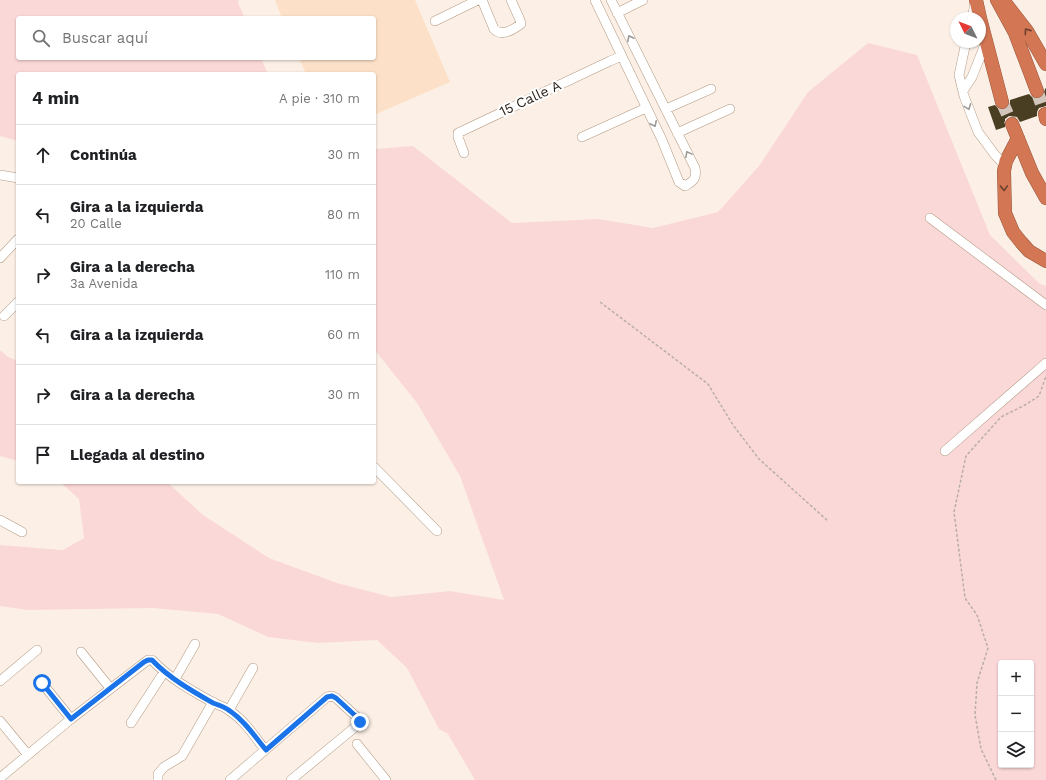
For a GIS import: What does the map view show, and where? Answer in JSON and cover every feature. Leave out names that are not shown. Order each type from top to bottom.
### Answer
[{"type":"highway","points":[[976,0],[979,12]]},
{"type":"highway","points":[[997,0],[1015,33],[1037,91]]},
{"type":"highway","points":[[1003,0],[1027,31],[1046,64]]},
{"type":"highway","points":[[986,42],[1002,102]]},
{"type":"highway","points":[[1012,124],[1032,172],[1046,198]]},
{"type":"highway","points":[[1018,138],[1005,165],[1005,213],[1020,242],[1029,251],[1046,261]]},
{"type":"street","points":[[435,21],[478,0]]},
{"type":"street","points":[[482,0],[494,29],[497,33],[501,34],[521,24],[511,0]]},
{"type":"street","points":[[594,0],[662,140],[679,182],[685,186],[696,178],[695,168],[611,0]]},
{"type":"street","points":[[617,13],[643,0]]},
{"type":"street","points":[[973,12],[976,0]]},
{"type":"street","points":[[965,48],[959,75],[967,107],[978,132],[995,155],[1005,165]]},
{"type":"street","points":[[963,91],[972,76],[984,48]]},
{"type":"street","name":"15 Calle A","points":[[464,153],[458,137],[458,132],[622,56]]},
{"type":"street","points":[[638,90],[652,82]]},
{"type":"street","points":[[666,109],[711,89]]},
{"type":"street","points":[[582,137],[646,108]]},
{"type":"street","points":[[677,134],[730,109]]},
{"type":"street","points":[[0,175],[16,178]]},
{"type":"street","points":[[930,218],[1046,305]]},
{"type":"street","points":[[0,258],[16,241]]},
{"type":"street","points":[[4,316],[16,304]]},
{"type":"street","points":[[945,451],[1046,363]]},
{"type":"street","points":[[376,469],[437,531]]},
{"type":"street","points":[[0,520],[22,532]]},
{"type":"street","points":[[175,680],[195,644]]},
{"type":"street","points":[[0,681],[37,650]]},
{"type":"street","points":[[81,652],[110,688]]},
{"type":"street","points":[[0,778],[71,719],[148,660],[152,660],[175,680],[229,710],[243,721],[266,750]]},
{"type":"street","points":[[229,710],[253,668]]},
{"type":"street","points":[[131,723],[164,672]]},
{"type":"street","points":[[42,683],[71,719]]},
{"type":"street","points":[[230,780],[327,697],[332,696],[336,698],[360,720],[360,722],[291,780]]},
{"type":"street","points":[[158,780],[158,774],[164,767],[182,756],[213,702]]},
{"type":"street","points":[[0,721],[28,755]]},
{"type":"street","points":[[357,744],[386,780]]},
{"type":"path","points":[[600,302],[708,384],[733,426],[759,459],[828,521]]},
{"type":"path","points":[[996,780],[981,749],[975,715],[977,683],[988,648],[977,615],[965,598],[954,512],[966,456],[1001,417],[1025,406],[1039,396],[1046,376]]},
{"type":"shaded area","points":[[0,0],[239,0],[238,3],[244,16],[16,16],[16,60],[262,60],[267,72],[16,72],[16,140],[0,136]]},
{"type":"shaded area","points":[[275,0],[415,0],[450,82],[376,114],[376,72],[305,72],[300,60],[376,60],[376,16],[281,16]]},
{"type":"shaded area","points":[[868,43],[917,55],[990,235],[1040,284],[1046,286],[1046,780],[475,780],[448,734],[439,729],[407,668],[377,640],[318,643],[268,637],[218,614],[152,608],[28,610],[0,606],[0,545],[63,550],[84,538],[79,499],[62,484],[169,484],[203,515],[269,558],[337,583],[391,597],[450,591],[504,600],[460,476],[417,403],[376,352],[376,149],[413,146],[512,223],[599,219],[653,228],[718,212],[759,166],[808,92]]},
{"type":"shaded area","points":[[0,350],[8,357],[16,360],[16,460],[0,456]]},
{"type":"building","points":[[1046,88],[1046,106],[1039,108],[1037,116],[1020,122],[1017,117],[1009,116],[1005,119],[1005,127],[996,130],[988,107],[995,105],[1000,110],[1004,110],[1010,104],[1010,100],[1029,94],[1032,97],[1039,99],[1043,96]]},
{"type":"tunnel","points":[[1037,91],[1045,114]]},
{"type":"tunnel","points":[[1002,102],[1012,124]]},
{"type":"route","points":[[42,683],[71,719],[144,662],[152,660],[175,680],[229,710],[243,721],[266,750],[327,697],[332,696],[336,698],[360,720],[360,722]]}]
